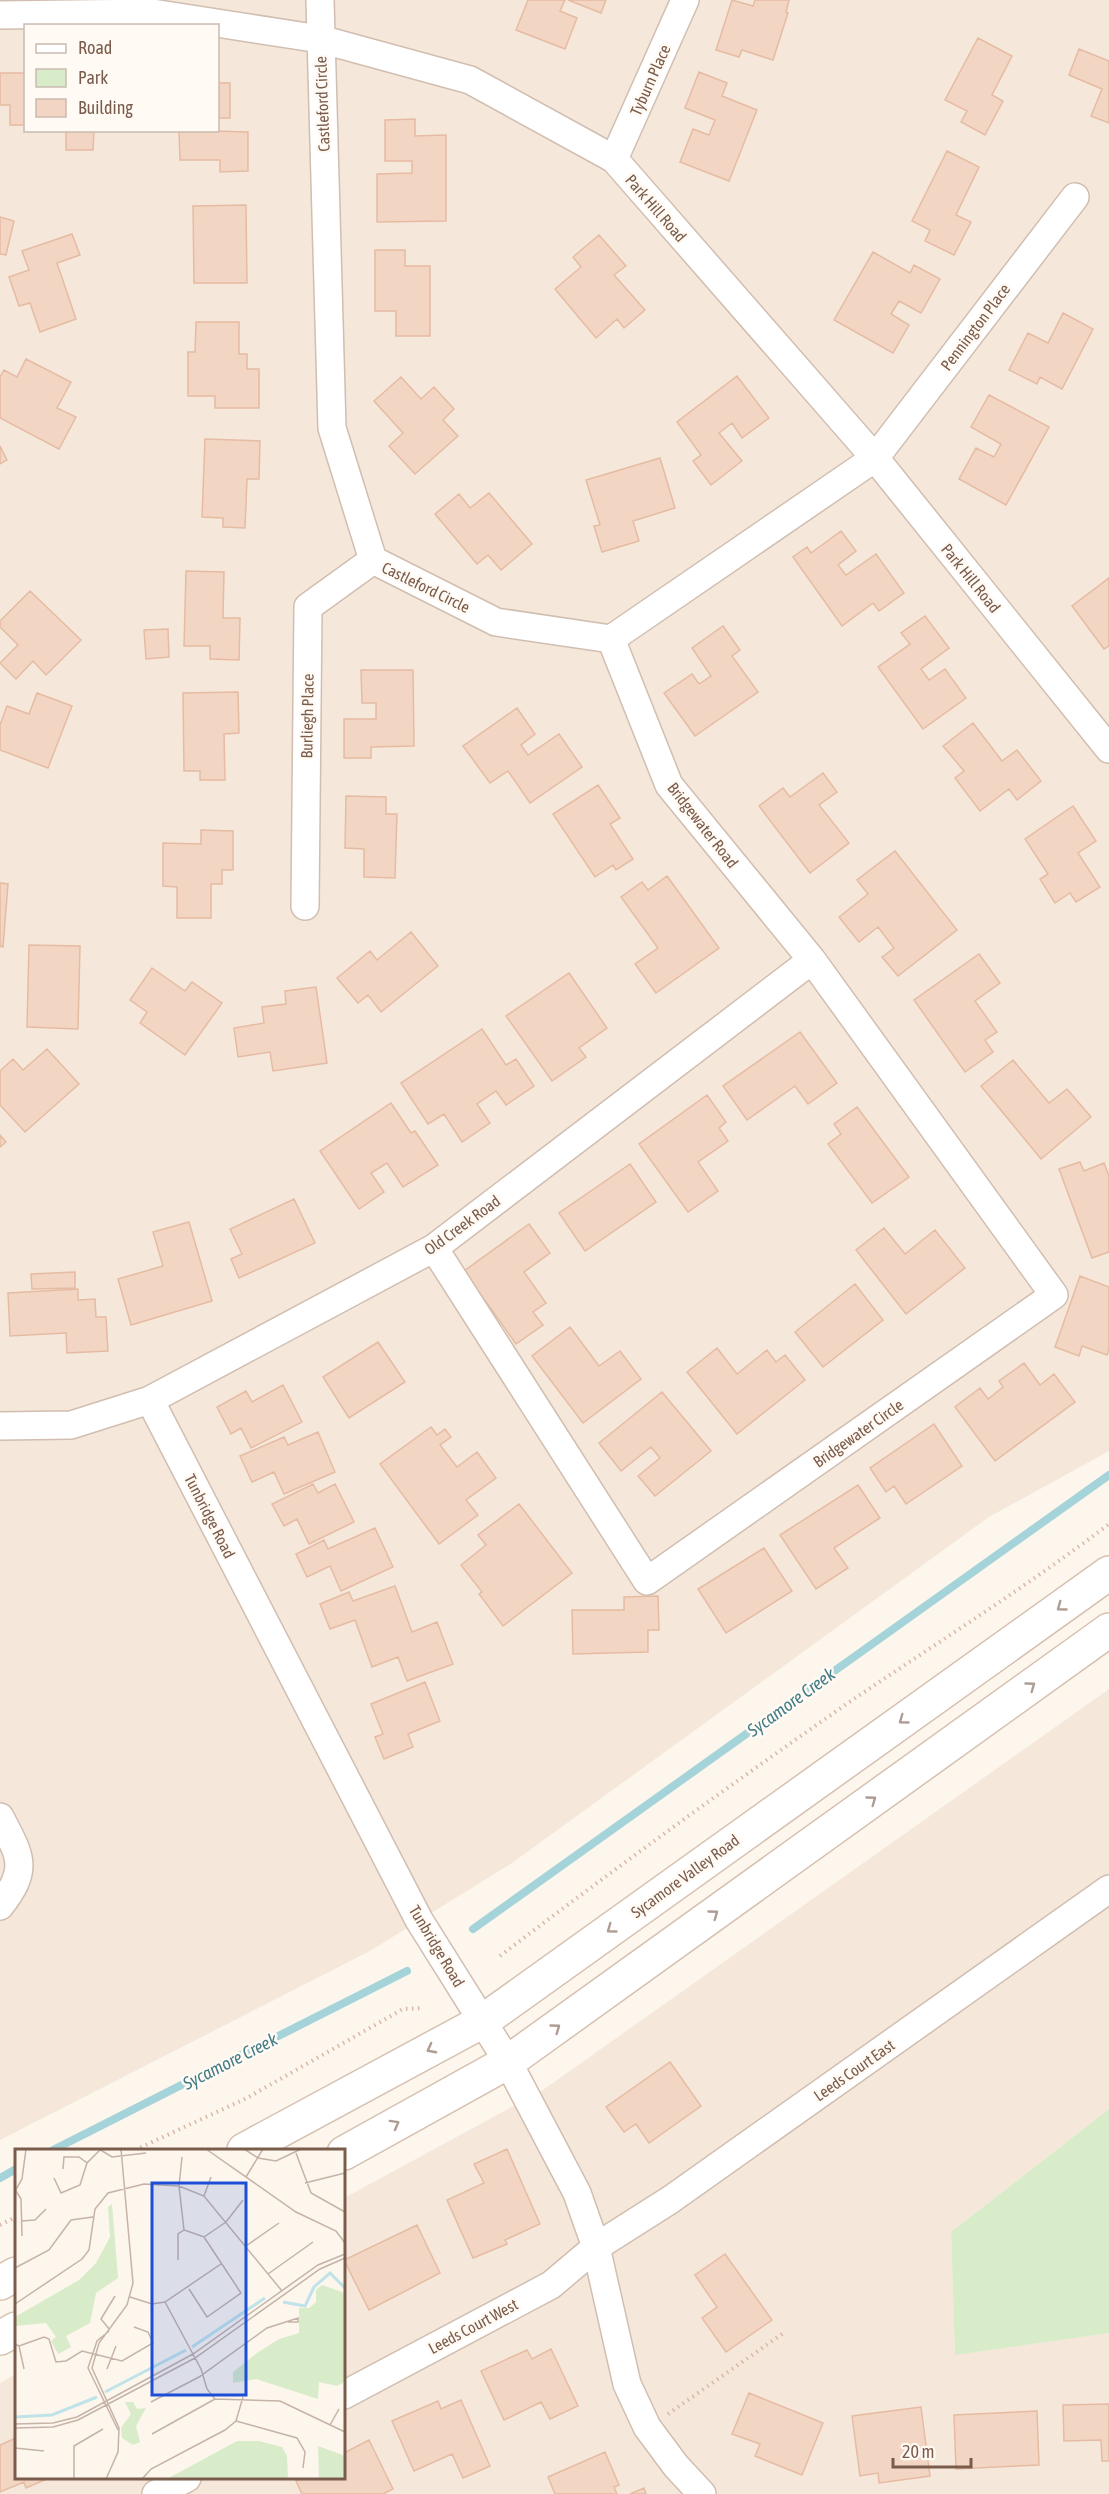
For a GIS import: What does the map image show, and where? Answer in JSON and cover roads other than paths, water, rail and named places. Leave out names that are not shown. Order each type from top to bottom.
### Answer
[{"type":"main road","name":"Sycamore Valley Road","points":[[248,2149],[483,2020],[1109,1573]]},
{"type":"main road","points":[[345,2152],[508,2062],[1109,1630]]},
{"type":"main road","points":[[0,2283],[15,2275]]},
{"type":"main road","points":[[0,2338],[15,2330]]},
{"type":"street","name":"Castleford Circle","points":[[320,0],[332,428],[373,560],[496,622],[611,639]]},
{"type":"street","name":"Tyburn Place","points":[[614,159],[685,0]]},
{"type":"street","name":"Park Hill Road","points":[[0,15],[152,13],[320,39],[470,80],[614,159],[875,458],[1107,744]]},
{"type":"street","name":"Pennington Place","points":[[875,458],[1075,197]]},
{"type":"street","points":[[611,639],[875,458]]},
{"type":"street","name":"Burliegh Place","points":[[305,906],[308,607],[373,560]]},
{"type":"street","name":"Bridgewater Road","points":[[611,639],[669,785],[812,960]]},
{"type":"street","name":"Bridgewater Circle","points":[[434,1248],[647,1581],[1054,1295],[812,960]]},
{"type":"street","name":"Old Creek Road","points":[[0,1426],[71,1425],[150,1400],[434,1248],[812,960]]},
{"type":"street","name":"Tunbridge Road","points":[[150,1400],[419,1920],[508,2062],[578,2193],[596,2247],[627,2384],[647,2427],[676,2466],[702,2494]]},
{"type":"street","points":[[0,1816],[19,1854],[16,1884],[0,1906]]},
{"type":"street","name":"Leeds Court East","points":[[596,2247],[670,2200],[1109,1889]]},
{"type":"street","name":"Leeds Court West","points":[[345,2394],[551,2285],[596,2247]]},
{"type":"street","points":[[156,2494],[185,2479]]},
{"type":"waterway","name":"Sycamore Creek","points":[[473,1929],[1109,1475]]},
{"type":"waterway","name":"Sycamore Creek","points":[[55,2149],[407,1971]]},
{"type":"waterway","name":"Sycamore Creek","points":[[0,2178],[15,2170]]}]
